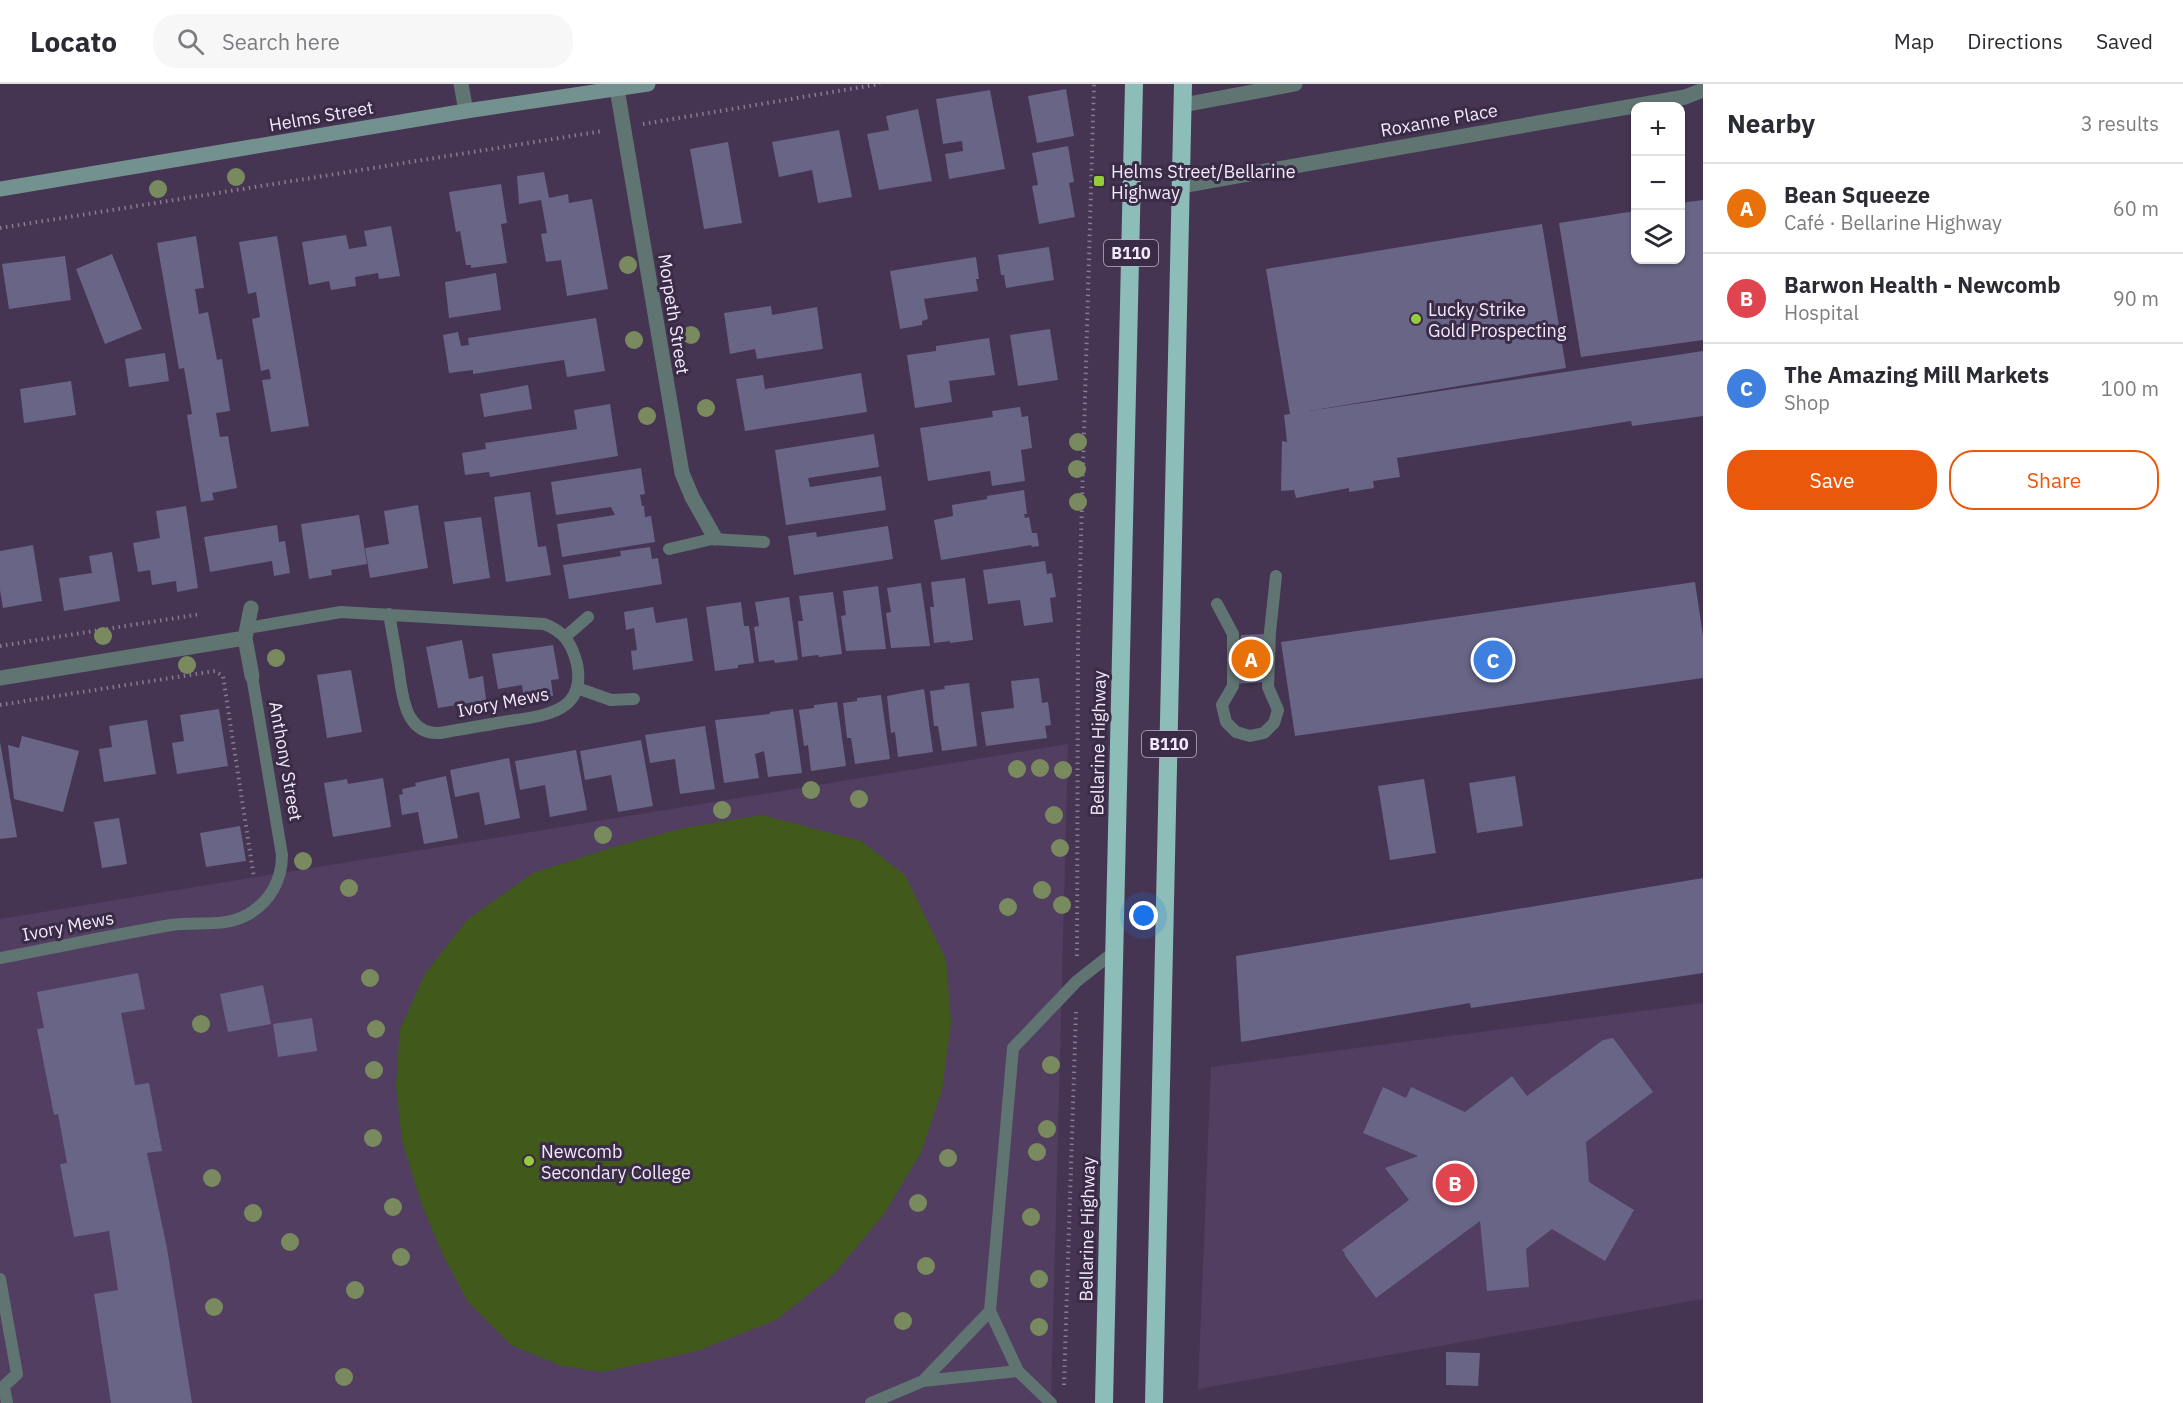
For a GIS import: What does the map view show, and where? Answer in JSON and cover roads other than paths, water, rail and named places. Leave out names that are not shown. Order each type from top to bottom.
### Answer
[{"type":"highway","name":"Bellarine Highway","points":[[1104,1403],[1134,84]]},
{"type":"highway","name":"B110","points":[[1154,1403],[1183,84]]},
{"type":"street","points":[[461,84],[466,111]]},
{"type":"street","name":"Helms Street","points":[[0,189],[466,111],[648,84]]},
{"type":"street","points":[[1183,105],[1294,84]]},
{"type":"street","name":"Morpeth Street","points":[[617,89],[682,473],[692,497],[715,538]]},
{"type":"street","name":"Roxanne Place","points":[[1181,186],[1685,97],[1703,90]]},
{"type":"street","name":"Anthony Street","points":[[251,608],[246,633],[252,675]]},
{"type":"street","points":[[0,678],[246,633]]},
{"type":"lane","points":[[669,549],[715,538],[764,542]]},
{"type":"lane","points":[[1217,604],[1233,634],[1233,686],[1222,705],[1226,722],[1236,732],[1250,736],[1264,733],[1274,723],[1278,710],[1268,687],[1270,632],[1276,576]]},
{"type":"lane","points":[[246,633],[324,613],[348,612],[536,623],[554,628],[565,637],[574,654],[578,673],[577,688],[611,700],[634,699]]},
{"type":"lane","name":"Ivory Mews","points":[[389,614],[406,709],[414,723],[428,732],[440,733],[546,716],[564,706],[577,688]]},
{"type":"lane","points":[[565,637],[588,618]]},
{"type":"lane","name":"Anthony Street","points":[[252,675],[282,855],[280,875],[273,890]]},
{"type":"lane","name":"Ivory Mews","points":[[0,958],[171,925],[224,923],[240,918],[259,907],[273,890]]},
{"type":"lane","points":[[1051,1403],[1018,1371],[990,1311],[1013,1048],[1077,981],[1114,952]]},
{"type":"lane","points":[[0,1279],[17,1374],[4,1386],[7,1403]]},
{"type":"lane","points":[[923,1381],[990,1311]]},
{"type":"lane","points":[[871,1403],[923,1381],[1018,1371]]},
{"type":"place","name":"Helms Street/Bellarine Highway","points":[[1099,181]]},
{"type":"place","name":"Lucky Strike Gold Prospecting","points":[[1416,319]]},
{"type":"place","name":"Bean Squeeze","points":[[1251,659]]},
{"type":"place","name":"The Amazing Mill Markets","points":[[1493,660]]},
{"type":"place","name":"Newcomb Secondary College","points":[[529,1161]]},
{"type":"place","name":"Barwon Health - Newcomb","points":[[1455,1183]]}]
